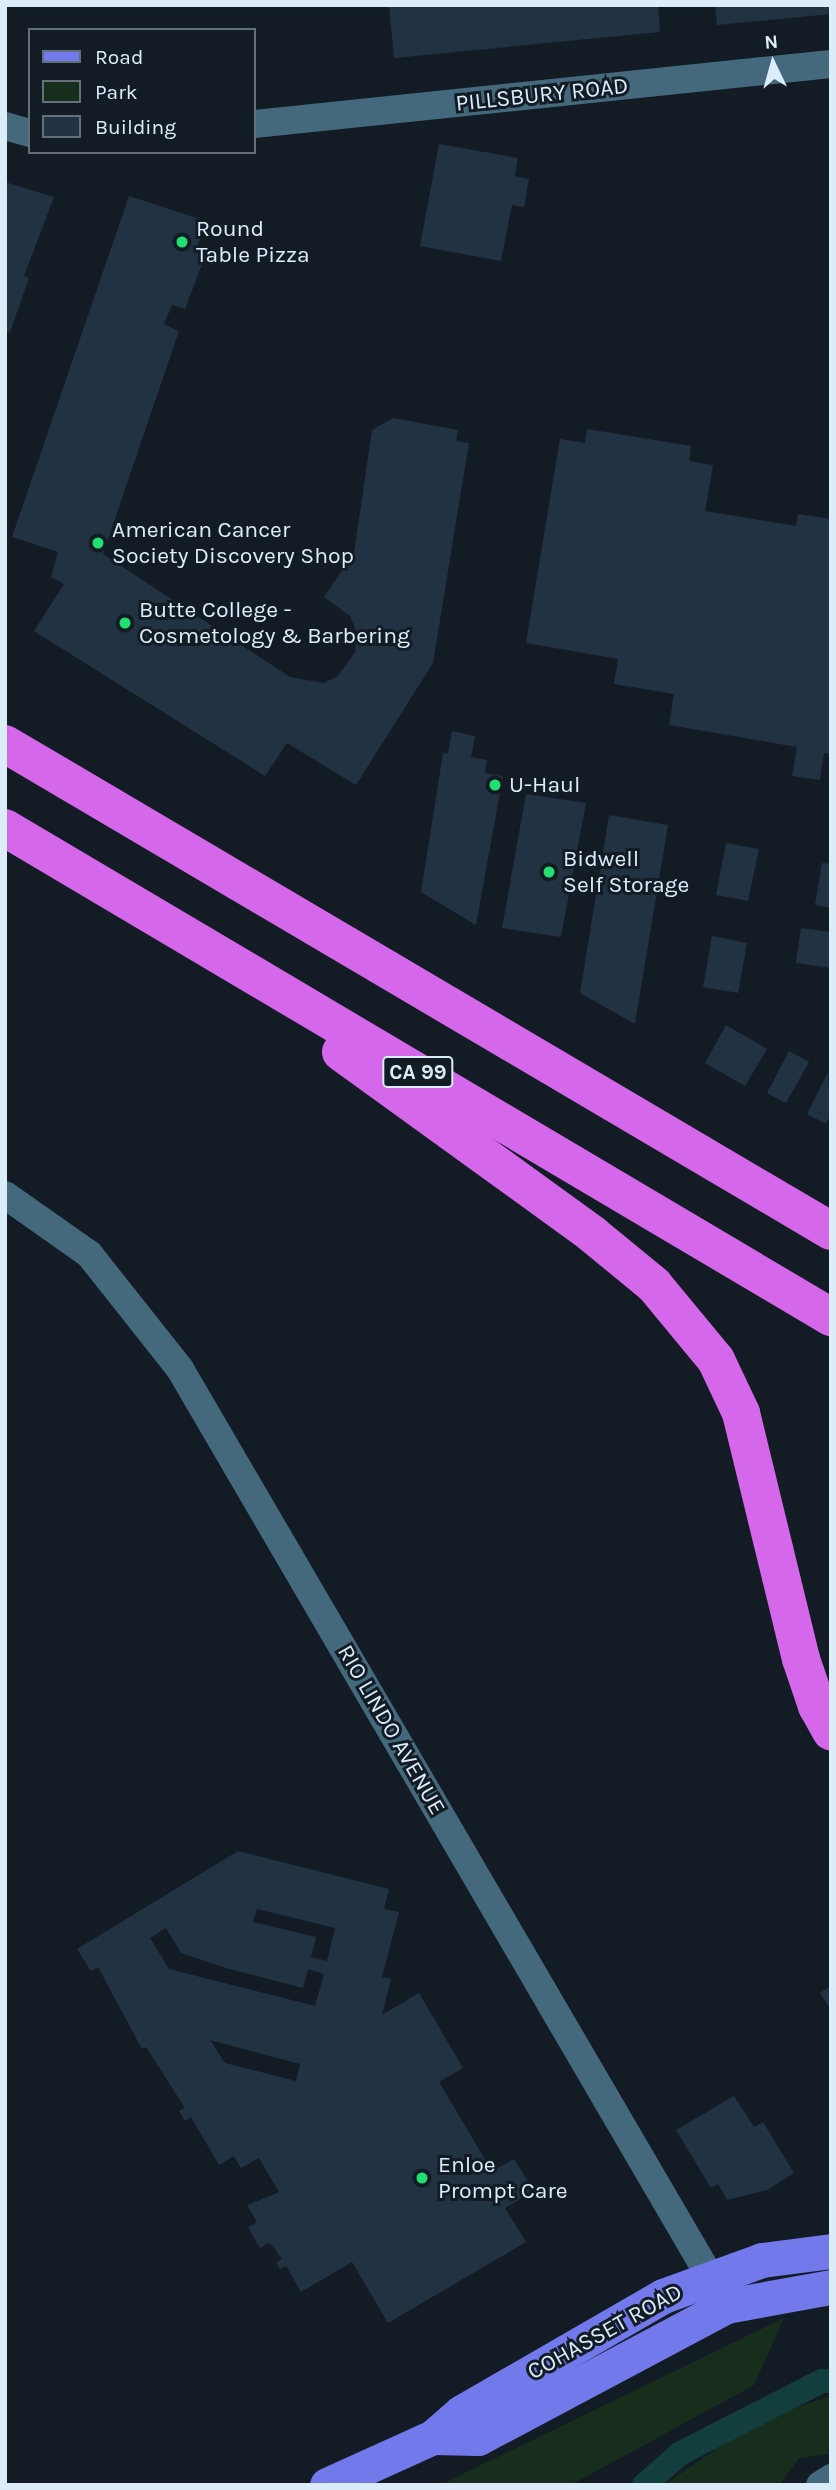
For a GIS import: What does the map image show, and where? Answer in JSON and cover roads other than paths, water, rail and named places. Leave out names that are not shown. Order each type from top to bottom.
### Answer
[{"type":"highway","points":[[5,744],[831,1231]]},
{"type":"highway","name":"CA 99","points":[[5,828],[831,1317]]},
{"type":"highway","points":[[298,1001],[319,1036],[592,1234],[654,1285],[716,1360],[741,1413],[801,1659],[817,1706],[831,1731]]},
{"type":"main road","name":"COHASSET ROAD","points":[[718,2291],[762,2260],[831,2250]]},
{"type":"main road","name":"COHASSET ROAD","points":[[327,2485],[433,2437],[462,2412],[629,2313],[718,2291],[831,2287]]},
{"type":"street","name":"PILLSBURY ROAD","points":[[256,124],[831,64]]},
{"type":"street","points":[[5,125],[28,132]]},
{"type":"street","name":"RIO LINDO AVENUE","points":[[5,1195],[89,1254],[180,1368],[718,2291]]},
{"type":"street","points":[[820,2485],[831,2478]]},
{"type":"waterway","points":[[644,2485],[681,2453],[822,2381],[831,2381]]},
{"type":"place","name":"Round Table Pizza","points":[[182,242]]},
{"type":"place","name":"American Cancer Society Discovery Shop","points":[[98,543]]},
{"type":"place","name":"Butte College - Cosmetology & Barbering","points":[[125,623]]},
{"type":"place","name":"U-Haul","points":[[495,785]]},
{"type":"place","name":"Bidwell Self Storage","points":[[549,872]]},
{"type":"place","name":"Enloe Prompt Care","points":[[422,2178]]}]
